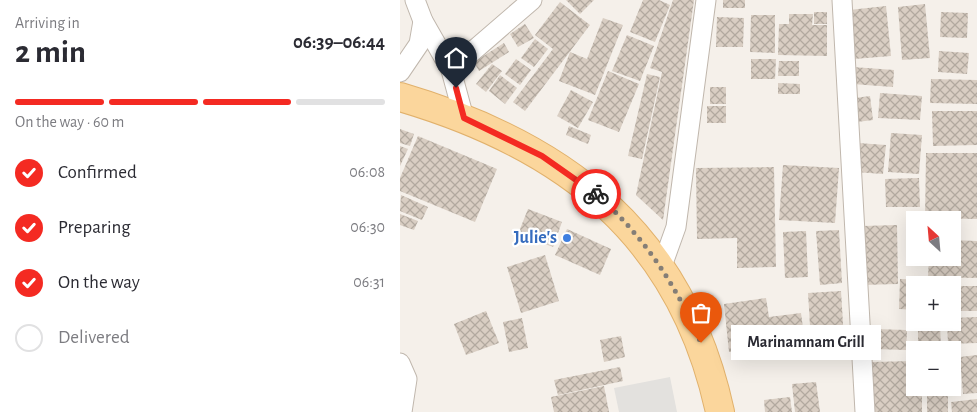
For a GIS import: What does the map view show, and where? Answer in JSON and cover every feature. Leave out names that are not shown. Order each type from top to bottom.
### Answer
[{"type":"main road","points":[[400,97],[464,118],[510,140],[569,174],[622,219],[662,266],[676,288],[701,343],[720,412]]},
{"type":"street","points":[[415,0],[423,21],[451,70],[464,118]]},
{"type":"street","points":[[451,70],[532,0]]},
{"type":"street","points":[[662,266],[676,227],[706,0]]},
{"type":"street","points":[[842,0],[865,412]]},
{"type":"street","points":[[400,72],[419,44],[423,21]]},
{"type":"street","points":[[401,365],[407,379],[402,412]]},
{"type":"shaded area","points":[[670,377],[677,412],[619,412],[614,388]]},
{"type":"building","points":[[566,0],[594,0],[580,14]]},
{"type":"building","points":[[643,0],[659,0],[670,5],[655,42],[630,32]]},
{"type":"building","points":[[673,0],[694,0],[663,220],[636,195],[662,72],[650,68]]},
{"type":"building","points":[[723,0],[745,0],[745,8],[723,8]]},
{"type":"building","points":[[560,2],[590,25],[525,111],[513,102],[553,49],[535,35]]},
{"type":"building","points":[[925,4],[930,58],[902,60],[898,7]]},
{"type":"building","points":[[886,6],[891,56],[854,59],[849,10]]},
{"type":"building","points":[[814,12],[827,12],[827,24],[814,24]]},
{"type":"building","points":[[941,12],[968,13],[967,38],[940,37]]},
{"type":"building","points":[[789,14],[813,14],[812,25],[827,25],[827,56],[778,55],[779,24],[789,24]]},
{"type":"building","points":[[751,15],[775,15],[775,53],[750,52]]},
{"type":"building","points":[[717,17],[744,18],[743,47],[716,47]]},
{"type":"building","points":[[603,18],[623,25],[595,95],[559,81],[570,52],[587,59]]},
{"type":"building","points":[[525,24],[534,38],[518,47],[510,34]]},
{"type":"building","points":[[627,35],[654,46],[640,81],[612,71]]},
{"type":"building","points":[[535,39],[548,49],[534,67],[521,58]]},
{"type":"building","points":[[504,43],[509,52],[479,71],[474,62]]},
{"type":"building","points":[[939,51],[969,53],[967,74],[938,72]]},
{"type":"building","points":[[516,59],[531,70],[520,85],[505,74]]},
{"type":"building","points":[[751,59],[776,59],[775,79],[751,79]]},
{"type":"building","points":[[779,61],[799,61],[799,76],[778,76]]},
{"type":"building","points":[[492,64],[502,71],[486,92],[476,84]]},
{"type":"building","points":[[853,67],[894,70],[893,87],[852,84]]},
{"type":"building","points":[[608,71],[639,84],[619,132],[588,120]]},
{"type":"building","points":[[647,74],[660,77],[642,159],[628,156]]},
{"type":"building","points":[[500,75],[517,88],[505,104],[489,91]]},
{"type":"building","points":[[931,79],[977,80],[977,104],[930,103]]},
{"type":"building","points":[[778,83],[800,84],[800,94],[778,94]]},
{"type":"building","points":[[710,87],[726,87],[726,104],[710,104]]},
{"type":"building","points":[[571,90],[593,102],[578,128],[557,116]]},
{"type":"building","points":[[880,93],[922,96],[920,120],[878,118]]},
{"type":"building","points":[[870,96],[873,120],[857,122],[855,98]]},
{"type":"building","points":[[707,106],[726,106],[726,123],[707,123]]},
{"type":"building","points":[[932,111],[977,111],[977,145],[933,146]]},
{"type":"building","points":[[569,126],[591,135],[588,144],[566,135]]},
{"type":"building","points":[[400,129],[414,134],[410,146],[400,143]]},
{"type":"building","points":[[891,133],[922,135],[919,174],[888,172]]},
{"type":"building","points":[[418,136],[497,169],[475,222],[400,191],[400,178]]},
{"type":"building","points":[[858,143],[886,145],[883,174],[855,172]]},
{"type":"building","points":[[400,146],[408,149],[400,166]]},
{"type":"building","points":[[926,153],[977,153],[977,219],[961,219],[961,211],[925,211]]},
{"type":"building","points":[[783,165],[839,168],[835,223],[779,220]]},
{"type":"building","points":[[774,167],[776,267],[737,268],[737,238],[697,239],[696,168]]},
{"type":"building","points":[[919,178],[920,207],[886,207],[885,179]]},
{"type":"building","points":[[401,195],[428,207],[422,220],[400,211]]},
{"type":"building","points":[[528,209],[562,222],[553,247],[518,234]]},
{"type":"building","points":[[400,214],[418,221],[414,230],[400,225]]},
{"type":"building","points":[[897,225],[898,284],[863,285],[862,226]]},
{"type":"building","points":[[567,229],[611,249],[600,275],[555,255]]},
{"type":"building","points":[[839,230],[842,283],[820,285],[816,231]]},
{"type":"building","points":[[806,231],[808,277],[785,278],[783,232]]},
{"type":"building","points":[[961,240],[977,241],[977,278],[928,276],[929,266],[961,266]]},
{"type":"building","points":[[545,255],[559,301],[521,313],[507,267]]},
{"type":"building","points":[[900,279],[906,279],[906,309],[899,309]]},
{"type":"building","points":[[961,286],[977,286],[977,311],[961,311]]},
{"type":"building","points":[[841,291],[844,340],[811,342],[808,293]]},
{"type":"building","points":[[766,298],[769,317],[801,313],[805,343],[729,352],[724,304]]},
{"type":"building","points":[[486,311],[499,343],[466,355],[454,324]]},
{"type":"building","points":[[977,317],[977,343],[961,344],[961,341],[948,341],[947,331],[961,331],[961,318]]},
{"type":"building","points":[[522,318],[528,348],[509,352],[503,322]]},
{"type":"building","points":[[873,329],[907,331],[906,350],[872,349]]},
{"type":"building","points":[[918,331],[940,331],[941,341],[918,341]]},
{"type":"building","points":[[621,336],[625,357],[604,362],[600,340]]},
{"type":"building","points":[[977,355],[977,393],[963,394],[961,357]]},
{"type":"building","points":[[906,361],[906,396],[922,396],[922,412],[871,412],[870,362]]},
{"type":"building","points":[[620,367],[623,381],[558,395],[554,380]]},
{"type":"building","points":[[816,382],[820,412],[795,412],[792,384]]},
{"type":"building","points":[[604,386],[609,412],[554,412],[551,397]]},
{"type":"building","points":[[927,396],[948,396],[948,412],[927,412]]},
{"type":"building","points":[[790,397],[792,412],[765,412],[764,400]]},
{"type":"building","points":[[977,399],[977,412],[952,412],[951,402]]},
{"type":"way so far","points":[[596,194],[622,219],[662,266],[676,288],[701,343]]},
{"type":"place","name":"Julie's","points":[[567,238]]},
{"type":"place","name":"Marinamnam Grill","points":[[701,343]]},
{"type":"route","points":[[456,88],[464,118],[542,156],[596,194]]}]
